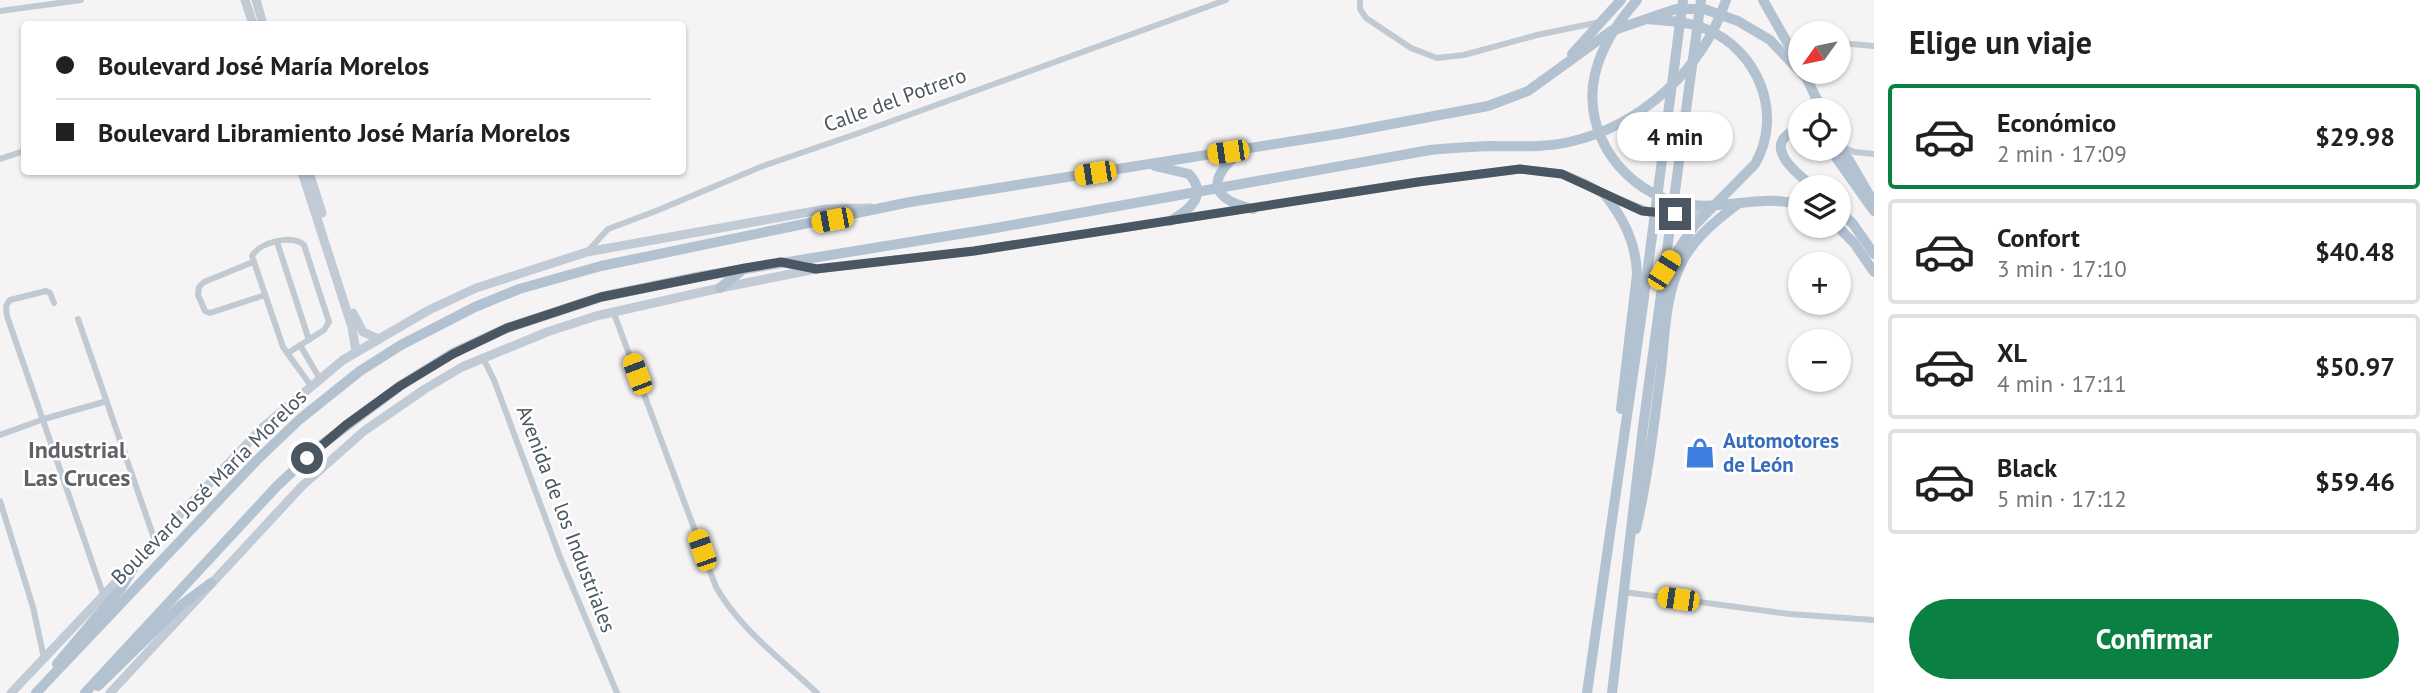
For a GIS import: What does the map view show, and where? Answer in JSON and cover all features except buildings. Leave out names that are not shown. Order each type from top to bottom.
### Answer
[{"type":"main road","points":[[1566,63],[1621,0]]},
{"type":"main road","points":[[1637,0],[1605,44],[1596,73],[1593,106],[1601,138],[1615,161],[1628,177],[1642,188],[1667,200],[1704,206],[1769,200],[1788,201]]},
{"type":"main road","points":[[1587,693],[1683,0]]},
{"type":"main road","points":[[1612,693],[1643,427],[1701,0]]},
{"type":"main road","points":[[87,693],[293,469],[346,425],[400,386],[476,342],[541,315],[601,297],[745,268],[888,247],[1430,150],[1570,142],[1608,129],[1642,110],[1674,84],[1702,52],[1726,0]]},
{"type":"main road","points":[[1763,0],[1788,44]]},
{"type":"main road","points":[[1566,63],[1611,31],[1676,9],[1704,9],[1738,20],[1770,40],[1788,57]]},
{"type":"main road","points":[[1643,19],[1694,25],[1733,45],[1751,67],[1765,96],[1768,110],[1765,137],[1755,164],[1695,225],[1664,270]]},
{"type":"main road","name":"Boulevard José María Morelos","points":[[40,689],[257,460],[300,419],[360,371],[401,345],[475,307],[519,289],[601,266],[883,208],[1243,150],[1488,106],[1528,91],[1566,63]]},
{"type":"main road","points":[[1788,135],[1782,142],[1781,150],[1790,167],[1800,175]]},
{"type":"main road","points":[[1243,150],[1225,166],[1217,184],[1227,201],[1252,209]]},
{"type":"main road","points":[[1846,161],[1874,211]]},
{"type":"main road","points":[[1847,161],[1874,203]]},
{"type":"main road","points":[[1148,164],[1184,172],[1195,180],[1195,201],[1184,213],[1170,221]]},
{"type":"main road","points":[[1605,195],[1625,223],[1636,253],[1637,274],[1611,494],[1608,552]]},
{"type":"main road","points":[[1670,298],[1677,273],[1692,246],[1714,223],[1739,203]]},
{"type":"main road","points":[[1851,222],[1874,254]]},
{"type":"main road","points":[[1628,549],[1639,517],[1655,418],[1670,298],[1672,254],[1661,234],[1650,235],[1636,253]]},
{"type":"main road","points":[[1849,238],[1874,272]]},
{"type":"main road","points":[[781,262],[816,269]]},
{"type":"main road","points":[[720,288],[745,268]]},
{"type":"main road","points":[[40,689],[68,648],[122,587],[142,554]]},
{"type":"main road","points":[[87,693],[117,669],[180,606],[211,583]]},
{"type":"street","points":[[0,11],[81,0]]},
{"type":"street","points":[[245,0],[252,21]]},
{"type":"street","points":[[256,0],[262,21]]},
{"type":"street","name":"Calle del Potrero","points":[[587,252],[608,229],[763,166],[1226,0]]},
{"type":"street","points":[[1360,0],[1360,9],[1366,18],[1411,48],[1437,58],[1464,55],[1537,35],[1600,22]]},
{"type":"street","points":[[1852,44],[1874,46]]},
{"type":"street","points":[[1851,151],[1874,154]]},
{"type":"street","points":[[0,159],[21,152]]},
{"type":"street","points":[[110,693],[302,486],[338,452],[414,396],[454,372],[547,332],[613,311],[816,269],[974,251],[1418,182],[1520,169],[1562,174],[1642,211],[1675,214],[1702,212],[1739,203]]},
{"type":"street","points":[[303,175],[352,327],[356,352]]},
{"type":"street","points":[[310,175],[356,321],[363,332],[379,339]]},
{"type":"street","points":[[11,693],[243,446],[320,379],[356,352],[429,310],[476,288],[587,252],[826,209],[883,208]]},
{"type":"street","points":[[288,353],[328,325],[303,243],[293,239],[257,249],[252,256],[278,335],[288,353],[312,386]]},
{"type":"street","points":[[277,242],[309,340]]},
{"type":"street","points":[[253,262],[201,284],[198,290],[201,302],[205,311],[210,313],[265,295]]},
{"type":"street","points":[[54,303],[50,293],[46,291],[10,300],[6,306],[103,594]]},
{"type":"street","points":[[613,311],[716,587],[724,602],[817,693]]},
{"type":"street","points":[[78,319],[155,541]]},
{"type":"street","points":[[300,345],[320,379]]},
{"type":"street","name":"Avenida de los Industriales","points":[[483,358],[494,380],[560,557],[617,693]]},
{"type":"street","points":[[0,435],[107,401]]},
{"type":"street","points":[[0,501],[33,607],[44,658]]},
{"type":"street","points":[[1624,592],[1790,614],[1874,620]]},
{"type":"place","name":"Automotores de León","points":[[1700,453]]},
{"type":"district","name":"Industrial Las Cruces","points":[[77,464]]},
{"type":"route","points":[[307,458],[346,425],[400,386],[453,354],[507,328],[601,297],[745,268],[781,262],[816,269],[974,251],[1418,182],[1520,169],[1562,174],[1642,211],[1675,214]]}]
